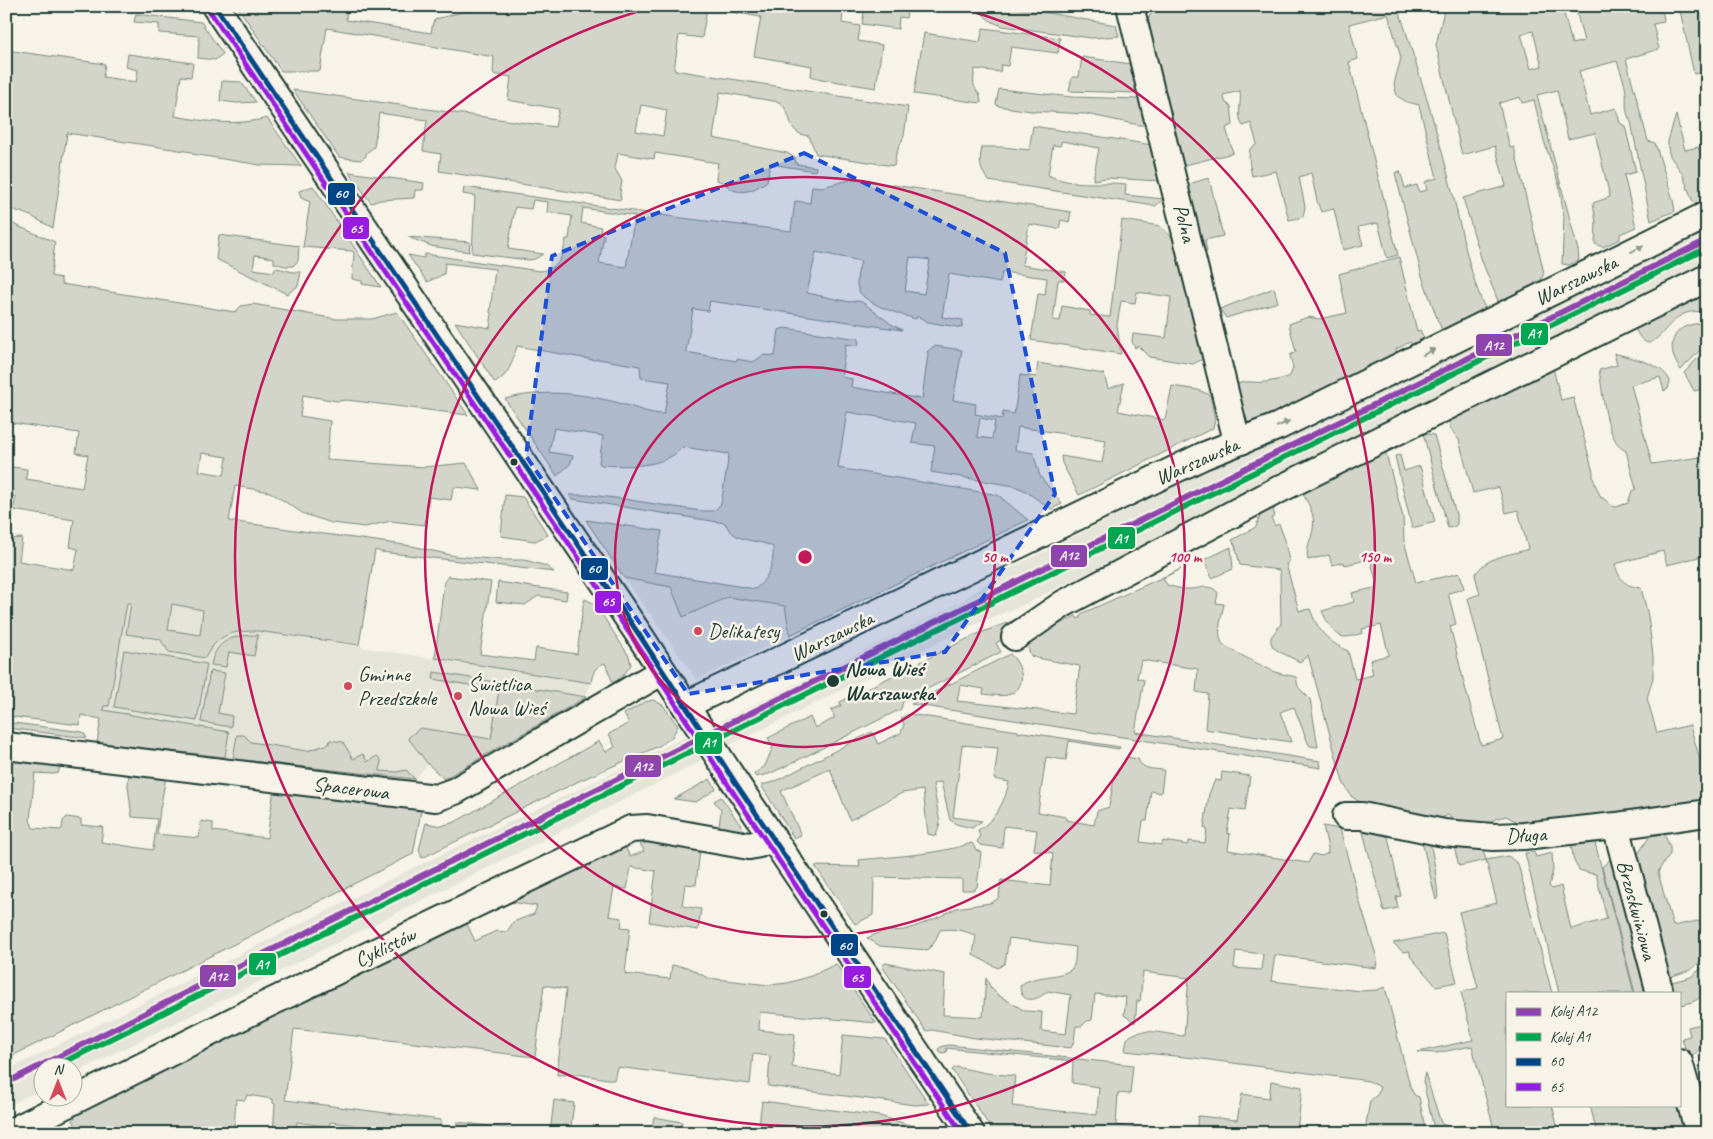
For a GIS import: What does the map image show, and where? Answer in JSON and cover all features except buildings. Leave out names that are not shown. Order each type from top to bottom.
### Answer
[{"type":"street","points":[[215,6],[686,705],[772,837],[971,1133]]},
{"type":"street","name":"Polna","points":[[1130,6],[1237,441]]},
{"type":"street","name":"Warszawska","points":[[686,705],[1203,456],[1279,426],[1707,214]]},
{"type":"street","points":[[1015,637],[1063,604],[1267,496],[1707,278]]},
{"type":"street","name":"Spacerowa","points":[[6,746],[436,798],[455,791],[663,671]]},
{"type":"street","name":"Długa","points":[[1346,816],[1362,816],[1444,833],[1494,836],[1532,835],[1616,826],[1707,813]]},
{"type":"street","name":"Brzoskwiniowa","points":[[1616,826],[1660,992]]},
{"type":"street","name":"Cyklistów","points":[[9,1133],[257,1009],[631,829],[647,828],[749,846],[759,844],[772,837]]},
{"type":"street","points":[[1680,1066],[1699,1133]]},
{"type":"highlighted area","points":[[804,153],[1005,253],[1055,494],[945,652],[688,694],[526,456],[552,256]]},
{"type":"shaded area","points":[[237,6],[347,6],[346,20],[431,33],[433,22],[436,19],[484,6],[745,6],[776,11],[777,6],[908,6],[906,18],[899,17],[898,29],[862,24],[864,12],[843,9],[842,23],[860,26],[858,41],[882,45],[876,88],[821,79],[811,76],[812,66],[754,56],[761,17],[707,8],[702,38],[679,35],[674,70],[908,107],[904,136],[896,154],[894,166],[816,154],[809,136],[796,131],[787,112],[779,102],[720,92],[713,138],[787,153],[795,158],[796,164],[816,167],[815,171],[770,164],[767,181],[755,188],[742,192],[733,190],[716,180],[718,163],[655,153],[654,159],[618,153],[615,169],[622,181],[621,200],[439,171],[441,154],[423,151],[427,120],[379,113],[374,147],[366,153],[366,156],[360,160],[339,157],[293,90],[555,127],[559,109],[508,100],[511,77],[493,74],[494,57],[327,28],[320,71],[281,71]],"holes":[[[641,105],[667,110],[663,136],[636,131]]]},
{"type":"shaded area","points":[[977,6],[1030,10],[1116,25],[1119,36],[1091,38],[1003,26],[988,19]]},
{"type":"shaded area","points":[[1163,6],[1398,6],[1437,132],[1470,265],[1488,315],[1444,334],[1422,276],[1395,173],[1400,171],[1405,188],[1417,185],[1419,192],[1427,190],[1425,182],[1437,178],[1419,105],[1407,102],[1397,96],[1394,84],[1401,58],[1388,14],[1349,24],[1358,59],[1349,62],[1398,255],[1387,258],[1378,223],[1358,227],[1363,245],[1343,250],[1334,209],[1321,212],[1311,173],[1299,177],[1305,207],[1303,217],[1289,220],[1276,171],[1252,176],[1249,153],[1250,149],[1257,144],[1251,123],[1243,126],[1241,122],[1240,91],[1223,95],[1226,103],[1231,106],[1233,125],[1226,128],[1233,153],[1185,165],[1182,164],[1143,21],[1148,20],[1151,13]]},
{"type":"shaded area","points":[[1445,6],[1562,6],[1572,44],[1584,41],[1575,6],[1662,6],[1664,22],[1653,24],[1659,49],[1626,59],[1648,141],[1655,143],[1675,211],[1651,221],[1631,122],[1627,111],[1624,80],[1617,61],[1579,71],[1590,115],[1616,108],[1620,123],[1625,126],[1636,172],[1624,175],[1636,227],[1620,234],[1620,239],[1603,247],[1595,244],[1596,223],[1593,203],[1610,197],[1595,133],[1568,139],[1557,90],[1537,95],[1578,250],[1579,260],[1569,265],[1562,264],[1564,217],[1559,185],[1544,141],[1534,100],[1522,103],[1520,97],[1499,103],[1510,148],[1514,147],[1544,273],[1541,280],[1534,283],[1535,287],[1500,306],[1482,261],[1463,198],[1506,186],[1495,146],[1462,155],[1436,45]],"holes":[[[1533,31],[1542,66],[1531,69],[1521,34]]]},
{"type":"shaded area","points":[[1679,6],[1707,6],[1707,71],[1694,74]]},
{"type":"shaded area","points":[[136,14],[201,22],[223,54],[215,60],[198,58],[199,36],[159,33],[159,24],[134,22]]},
{"type":"shaded area","points":[[983,28],[1060,38],[1058,53],[1011,47],[1008,66],[1001,65],[1000,72],[975,69],[974,84],[980,95],[981,103],[914,94],[924,33],[980,42]]},
{"type":"shaded area","points":[[6,50],[105,64],[103,77],[136,82],[138,70],[126,67],[128,54],[193,63],[191,77],[181,76],[175,116],[221,122],[244,122],[267,118],[301,166],[260,165],[192,154],[192,152],[67,133],[53,228],[31,216],[6,207]]},
{"type":"shaded area","points":[[1082,57],[1131,64],[1138,93],[1069,91],[1072,77],[1079,77]]},
{"type":"shaded area","points":[[222,81],[241,82],[256,102],[237,103],[220,101]]},
{"type":"shaded area","points":[[999,89],[1072,97],[1139,99],[1146,125],[1086,114],[1031,111],[998,106],[996,104]]},
{"type":"shaded area","points":[[1676,115],[1685,150],[1698,147],[1701,155],[1707,153],[1707,206],[1699,210],[1697,204],[1693,202],[1682,173],[1670,156],[1668,148],[1668,141]]},
{"type":"shaded area","points":[[1033,126],[1152,145],[1160,181],[1107,178],[1093,180],[1099,148],[1062,141],[1060,146],[1053,145],[1048,175],[1067,181],[1126,184],[1125,195],[1164,199],[1155,206],[989,181],[983,173],[981,165],[982,147],[1029,150]]},
{"type":"shaded area","points":[[349,172],[424,183],[423,190],[415,190],[414,198],[380,200],[371,203]]},
{"type":"shaded area","points":[[1209,178],[1223,236],[1205,240],[1207,252],[1203,251],[1186,185]]},
{"type":"shaded area","points":[[854,179],[1071,212],[1069,222],[1061,220],[1059,229],[1029,224],[1022,265],[1066,272],[1065,280],[1058,280],[1053,320],[1060,321],[1062,306],[1090,311],[1090,315],[1110,317],[1122,220],[1160,226],[1174,239],[1203,359],[1193,364],[1149,357],[1138,346],[1135,348],[1132,341],[1133,334],[1166,338],[1171,297],[1137,292],[1135,303],[1121,301],[1117,325],[1121,354],[1031,340],[1038,294],[1045,295],[1047,278],[1002,272],[1000,283],[949,274],[942,317],[963,320],[962,328],[928,322],[917,316],[916,319],[875,304],[861,294],[857,286],[861,261],[816,252],[807,293],[850,302],[862,302],[902,330],[710,301],[708,311],[693,309],[686,352],[736,361],[737,359],[753,362],[764,355],[775,356],[779,330],[784,328],[859,339],[858,346],[846,344],[841,377],[852,379],[851,387],[922,399],[927,352],[934,346],[962,350],[953,400],[976,404],[975,414],[1002,419],[1003,412],[1014,414],[1020,375],[1036,377],[1038,363],[1104,374],[1108,389],[1124,383],[1118,411],[1165,420],[1172,386],[1198,390],[1210,395],[1215,419],[1213,428],[1079,495],[1062,463],[1061,456],[1102,463],[1106,440],[1018,427],[1015,450],[1033,453],[1040,476],[1062,504],[1051,509],[1024,490],[1014,486],[931,472],[935,446],[912,443],[916,423],[847,412],[838,468],[998,495],[1028,520],[790,635],[785,606],[728,597],[683,617],[671,587],[624,578],[586,520],[662,531],[654,572],[755,589],[769,571],[773,559],[773,547],[735,535],[725,523],[573,499],[569,495],[591,495],[701,511],[714,511],[721,504],[729,454],[683,447],[675,454],[655,463],[634,466],[601,465],[599,463],[603,436],[554,428],[549,452],[573,456],[570,464],[557,476],[505,399],[548,393],[577,395],[605,400],[647,412],[664,414],[670,382],[641,378],[640,366],[517,346],[507,372],[495,383],[455,322],[490,328],[495,269],[445,263],[444,274],[427,282],[408,255],[424,258],[425,254],[539,271],[556,265],[563,252],[566,239],[569,239],[572,216],[547,212],[548,202],[533,200],[531,209],[515,207],[508,249],[543,254],[535,259],[528,260],[472,253],[475,196],[463,194],[464,187],[689,219],[791,231],[795,201],[810,203],[812,186],[822,187]],"holes":[[[583,208],[635,216],[626,267],[599,263],[604,235],[600,234],[601,227],[581,223]],[[910,257],[930,260],[924,294],[905,291]],[[980,418],[995,421],[992,439],[977,437]]]},
{"type":"shaded area","points":[[313,186],[381,287],[362,284],[362,281],[352,279],[354,253],[352,251],[303,247],[310,202],[301,198],[299,191]]},
{"type":"shaded area","points":[[6,221],[55,242],[51,276],[61,278],[61,284],[235,312],[241,306],[253,304],[336,319],[372,319],[397,312],[468,415],[347,400],[337,401],[303,395],[300,416],[330,421],[327,460],[424,467],[466,463],[481,490],[455,487],[451,500],[429,497],[425,525],[391,521],[365,527],[332,523],[304,514],[270,492],[235,486],[229,521],[412,546],[455,556],[525,560],[546,566],[554,572],[375,550],[359,645],[257,631],[240,632],[220,639],[205,658],[169,652],[160,639],[126,634],[131,603],[127,603],[109,706],[104,706],[103,710],[229,732],[225,757],[97,743],[101,719],[81,715],[80,725],[6,716],[6,539],[22,538],[19,561],[74,570],[78,549],[70,547],[74,520],[13,510],[16,497],[6,495],[6,466],[27,469],[26,479],[82,488],[88,455],[76,453],[79,433],[6,422]],"holes":[[[202,453],[227,457],[224,475],[199,471]],[[172,604],[203,610],[200,635],[168,630]]]},
{"type":"shaded area","points":[[1707,222],[1707,272],[1239,498],[1021,606],[971,626],[82,1070],[82,1056],[36,1056],[411,869],[683,738],[689,737],[959,603],[1003,572]]},
{"type":"shaded area","points":[[219,235],[299,246],[298,261],[293,266],[274,263],[274,258],[255,255],[253,269],[274,272],[275,268],[277,268],[301,272],[298,286],[287,294],[216,259]]},
{"type":"shaded area","points":[[408,237],[470,242],[469,252],[431,246]]},
{"type":"shaded area","points":[[1399,257],[1417,331],[1420,330],[1427,345],[1414,348],[1410,342],[1396,349],[1398,356],[1252,425],[1244,420],[1234,387],[1245,382],[1266,382],[1290,376],[1293,368],[1290,355],[1296,352],[1289,324],[1308,317],[1319,319],[1347,313],[1339,274]]},
{"type":"shaded area","points":[[1707,286],[1707,312],[1683,314],[1651,342],[1645,342],[1640,337],[1634,326]]},
{"type":"shaded area","points":[[1274,288],[1278,302],[1226,318],[1220,309]]},
{"type":"shaded area","points":[[1707,323],[1707,343],[1681,370],[1674,357],[1672,344],[1677,332],[1692,324]]},
{"type":"shaded area","points":[[1707,348],[1707,388],[1694,391],[1684,373]]},
{"type":"shaded area","points":[[1614,353],[1654,365],[1670,381],[1668,389],[1664,391],[1660,377],[1631,385],[1652,464],[1707,456],[1707,555],[1667,565],[1663,551],[1615,564],[1618,574],[1623,581],[1630,586],[1641,588],[1648,616],[1653,656],[1653,678],[1647,698],[1657,733],[1690,725],[1703,772],[1702,789],[1707,795],[1707,799],[1668,809],[1523,825],[1506,816],[1495,819],[1488,826],[1457,823],[1448,815],[1435,821],[1358,801],[1351,796],[1343,782],[1308,655],[1300,662],[1278,651],[1271,643],[1271,637],[1281,624],[1279,570],[1240,565],[1232,540],[1256,527],[1264,505],[1274,504],[1275,516],[1271,518],[1275,526],[1279,524],[1285,540],[1289,562],[1286,564],[1299,611],[1310,609],[1316,623],[1324,634],[1334,643],[1348,651],[1355,679],[1373,675],[1370,660],[1389,655],[1381,625],[1362,629],[1363,633],[1348,637],[1342,636],[1334,631],[1322,611],[1354,602],[1352,593],[1378,587],[1370,559],[1345,565],[1344,562],[1332,565],[1329,555],[1308,560],[1307,551],[1314,524],[1311,509],[1301,491],[1385,450],[1403,517],[1404,541],[1416,583],[1460,573],[1464,589],[1448,593],[1456,624],[1450,626],[1466,691],[1481,745],[1503,739],[1468,598],[1480,594],[1475,575],[1486,563],[1499,557],[1528,549],[1518,510],[1506,513],[1499,487],[1473,493],[1459,440],[1450,428],[1450,413],[1553,368],[1561,400],[1573,397],[1594,482],[1601,498],[1616,507],[1628,503],[1632,491],[1636,489],[1626,451],[1619,446],[1609,427],[1599,370],[1617,365]]},
{"type":"shaded area","points":[[1423,433],[1434,435],[1457,518],[1457,524],[1454,527],[1448,528]]},
{"type":"shaded area","points":[[1400,455],[1404,471],[1420,466],[1435,522],[1412,528],[1395,456]]},
{"type":"shaded area","points":[[505,495],[523,497],[548,535],[535,541],[501,536]]},
{"type":"shaded area","points":[[1231,547],[1233,569],[1212,578],[1204,560]]},
{"type":"shaded area","points":[[1181,569],[1163,578],[1167,585],[1184,589],[1208,587],[1218,593],[1216,603],[1224,604],[1219,629],[1220,639],[1224,645],[1273,671],[1296,677],[1298,687],[1310,699],[1318,747],[1310,746],[1308,743],[1294,707],[1280,712],[1291,742],[1205,729],[1208,694],[1196,692],[1198,669],[1141,660],[1137,678],[1144,680],[1135,732],[1320,761],[1321,768],[911,704],[1010,654],[1017,662],[1022,678],[1021,683],[1014,692],[1003,696],[983,694],[984,689],[960,685],[957,701],[1073,714],[1080,666],[1031,656],[1026,642],[1051,620],[1055,626],[1076,616],[1078,619],[1081,617],[1081,614]]},
{"type":"shaded area","points":[[448,576],[491,582],[480,654],[534,661],[536,648],[577,654],[585,599],[595,604],[629,656],[631,665],[621,678],[613,683],[605,663],[598,666],[592,676],[591,683],[435,658],[444,582]]},
{"type":"shaded area","points":[[624,578],[671,587],[834,615],[697,680]]},
{"type":"shaded area","points":[[498,582],[567,592],[566,600],[538,596],[525,605],[496,602]]},
{"type":"shaded area","name":"Gminne Przedszkole","points":[[121,595],[201,609],[225,624],[257,631],[591,683],[585,698],[444,779],[428,764],[415,779],[97,743]]},
{"type":"shaded area","points":[[1038,611],[1026,623],[996,643],[1001,652],[903,701],[901,709],[786,766],[769,774],[756,777],[754,774],[765,766],[773,747],[768,738],[810,717],[815,728],[835,718],[831,710],[841,706],[840,702],[975,635]]},
{"type":"shaded area","points":[[258,635],[254,656],[229,652],[226,667],[211,665],[217,649],[227,640],[241,636]]},
{"type":"shaded area","points":[[124,650],[207,664],[197,721],[114,707]]},
{"type":"shaded area","points":[[210,671],[225,673],[218,713],[232,716],[231,727],[201,722]]},
{"type":"shaded area","points":[[434,672],[586,697],[444,779],[428,764],[408,738],[420,728],[491,739],[499,690],[433,679]]},
{"type":"shaded area","points":[[653,700],[663,705],[678,726],[672,737],[659,746],[579,781],[422,858],[419,850],[426,823],[441,826],[455,822],[599,741],[606,752],[615,747],[609,734],[629,723],[624,714],[645,702]]},
{"type":"shaded area","points":[[909,714],[1018,731],[1018,733],[1023,732],[1120,747],[1119,749],[1069,741],[1066,760],[1046,757],[1038,812],[1094,825],[1097,811],[1109,807],[1114,779],[1127,757],[1138,759],[1145,767],[1164,770],[1161,793],[1151,791],[1147,821],[1143,821],[1140,842],[1162,845],[1163,841],[1188,845],[1189,841],[1205,843],[1207,829],[1204,828],[1209,794],[1215,780],[1221,781],[1222,772],[1250,776],[1245,811],[1231,809],[1227,833],[1230,834],[1228,850],[1308,863],[1313,854],[1322,856],[1328,853],[1323,826],[1340,829],[1377,958],[1376,968],[1275,955],[1271,981],[1361,991],[1377,990],[1385,987],[1410,1086],[1414,1095],[1419,1097],[1426,1133],[1369,1133],[1369,1130],[1365,1130],[1370,1101],[1378,1094],[1380,1087],[1369,1081],[1195,1058],[1125,1051],[1127,1039],[1139,1032],[1184,1036],[1189,978],[1143,972],[1140,1001],[1137,1001],[1135,1023],[1124,1015],[1126,997],[1095,994],[1092,1020],[1087,1021],[1082,1026],[1076,1026],[1071,1048],[975,1038],[932,1030],[926,1031],[882,966],[885,963],[945,974],[943,1015],[983,1017],[986,978],[991,988],[998,995],[1025,1011],[1042,1012],[1041,1031],[1066,1034],[1071,995],[1048,991],[1035,999],[1027,999],[1023,996],[1020,986],[1025,982],[1069,971],[1074,965],[1076,947],[1009,938],[1005,963],[998,968],[973,955],[976,936],[963,931],[954,929],[940,930],[934,943],[927,950],[880,946],[867,938],[881,932],[914,927],[956,908],[990,903],[999,897],[1001,880],[1050,886],[1053,853],[1034,850],[1037,830],[1004,826],[1002,848],[980,845],[977,842],[980,837],[978,830],[994,816],[1008,789],[1009,782],[994,779],[998,748],[962,745],[953,817],[982,821],[972,828],[956,824],[950,820],[941,782],[933,784],[940,823],[936,836],[928,834],[923,790],[902,793],[850,820],[830,769],[781,791],[801,835],[794,838],[761,785],[774,782],[872,732],[878,744],[901,733],[904,724],[901,718]],"holes":[[[1236,951],[1263,954],[1261,970],[1234,968]]]},
{"type":"shaded area","points":[[6,722],[83,732],[87,738],[6,728]]},
{"type":"shaded area","points":[[237,735],[244,735],[251,742],[307,751],[329,744],[330,740],[343,742],[353,759],[363,754],[367,762],[377,756],[381,760],[380,771],[397,772],[406,770],[415,779],[233,759]]},
{"type":"shaded area","points":[[6,760],[61,765],[58,773],[35,773],[30,820],[33,828],[60,830],[62,829],[63,821],[67,817],[81,819],[81,825],[103,827],[101,842],[153,850],[157,819],[132,817],[128,786],[129,773],[166,777],[157,834],[199,838],[201,821],[213,823],[213,831],[267,838],[274,789],[422,806],[413,854],[6,1059]]},
{"type":"shaded area","points":[[710,779],[716,789],[696,802],[674,799]]},
{"type":"shaded area","points":[[721,797],[746,833],[720,831],[721,810],[714,801]]},
{"type":"shaded area","points":[[1364,826],[1384,829],[1388,837],[1401,896],[1396,897],[1398,908],[1384,911],[1363,832]]},
{"type":"shaded area","points":[[1664,834],[1670,847],[1670,854],[1658,873],[1673,926],[1707,920],[1707,953],[1690,970],[1667,978],[1636,857],[1650,836]]},
{"type":"shaded area","points":[[1421,837],[1430,841],[1438,897],[1436,900]]},
{"type":"shaded area","points":[[1594,839],[1634,992],[1559,992],[1525,853],[1534,852],[1536,857],[1552,853],[1553,870],[1549,886],[1552,889],[1561,886],[1571,929],[1607,919],[1596,874],[1579,870],[1574,861],[1571,845]]},
{"type":"shaded area","points":[[638,840],[700,850],[696,885],[685,884],[682,906],[701,909],[698,930],[649,922],[656,871],[631,867],[627,889],[614,887],[609,916],[622,918],[621,927],[630,928],[625,974],[670,979],[672,965],[687,967],[708,978],[769,985],[788,983],[811,976],[836,964],[876,1023],[760,1012],[759,1030],[795,1034],[792,1067],[839,1074],[843,1035],[885,1039],[929,1104],[915,1105],[768,1086],[770,1056],[753,1054],[750,1084],[617,1067],[614,1080],[576,1074],[557,1075],[566,989],[544,985],[535,1057],[294,1029],[285,1100],[441,1120],[441,1128],[456,1129],[457,1122],[530,1131],[529,1133],[355,1133],[355,1125],[330,1122],[329,1127],[297,1122],[296,1133],[273,1133],[275,1104],[273,1099],[247,1095],[245,1100],[236,1099],[235,1133],[80,1133],[73,1120],[80,1109],[212,1043],[297,1006],[467,924],[475,941],[496,931],[507,932],[513,922],[534,914],[537,906],[511,902],[625,846],[630,857],[644,851]]},
{"type":"shaded area","points":[[972,843],[976,850],[981,852],[977,887],[973,890],[962,890],[962,879],[874,877],[873,915],[855,924],[815,866],[860,867],[859,860],[930,853]]},
{"type":"shaded area","points":[[1453,843],[1481,845],[1486,860],[1459,866]]},
{"type":"shaded area","points":[[1615,855],[1649,982],[1642,992],[1635,992],[1602,867]]},
{"type":"shaded area","points":[[1508,856],[1518,864],[1552,992],[1506,992],[1506,1106],[1552,1106],[1559,1133],[1495,1133],[1472,1046],[1436,1053],[1418,1052],[1473,1040],[1461,992],[1478,988],[1459,912],[1497,903],[1486,860]]},
{"type":"shaded area","points":[[1444,933],[1457,982],[1436,986],[1410,956],[1410,951],[1403,952],[1393,943]]},
{"type":"shaded area","points":[[1705,965],[1707,981],[1704,993],[1695,1001],[1680,1005],[1680,992],[1670,992],[1668,983],[1691,977]]},
{"type":"shaded area","points":[[1705,1012],[1707,1012],[1707,1040],[1688,1059],[1682,1038],[1690,1036],[1688,1027],[1705,1023]]},
{"type":"shaded area","points":[[949,1045],[1133,1065],[1130,1094],[1118,1093],[1116,1125],[1152,1131],[1154,1133],[994,1133],[952,1070],[956,1067],[1015,1076],[1012,1106],[1097,1115],[1099,1087],[1072,1083],[1073,1061],[946,1048],[947,1052],[941,1053],[938,1049]]},
{"type":"shaded area","points":[[32,1058],[32,1094],[6,1107],[6,1071]]},
{"type":"shaded area","points":[[1425,1073],[1441,1123],[1450,1128],[1465,1125],[1467,1133],[1435,1133],[1423,1081]]},
{"type":"shaded area","points":[[1271,1081],[1302,1087],[1297,1133],[1196,1133],[1198,1116],[1237,1120],[1242,1094],[1269,1098]]},
{"type":"shaded area","points":[[554,1100],[574,1103],[570,1133],[550,1133]]},
{"type":"shaded area","points":[[762,1101],[880,1116],[926,1130],[934,1130],[943,1126],[948,1133],[758,1133]]},
{"type":"shaded area","points":[[1590,1106],[1679,1106],[1687,1133],[1597,1133]]},
{"type":"shaded area","points":[[654,1117],[682,1122],[680,1133],[651,1133]]},
{"type":"rail line","name":"A12","points":[[6,1083],[1707,240]]},
{"type":"rail line","name":"A1","points":[[76,1056],[1707,248]]},
{"type":"transit line","name":"60","points":[[215,6],[640,636],[735,782],[971,1133]]},
{"type":"transit line","name":"65","points":[[209,10],[634,640],[729,786],[962,1133]]},
{"type":"place","name":"Delikatesy","points":[[698,631]]},
{"type":"place","name":"Nowa Wieś Warszawska","points":[[833,681]]},
{"type":"place","name":"Gminne Przedszkole","points":[[348,686]]},
{"type":"place","name":"Świetlica Nowa Wieś","points":[[458,696]]}]
